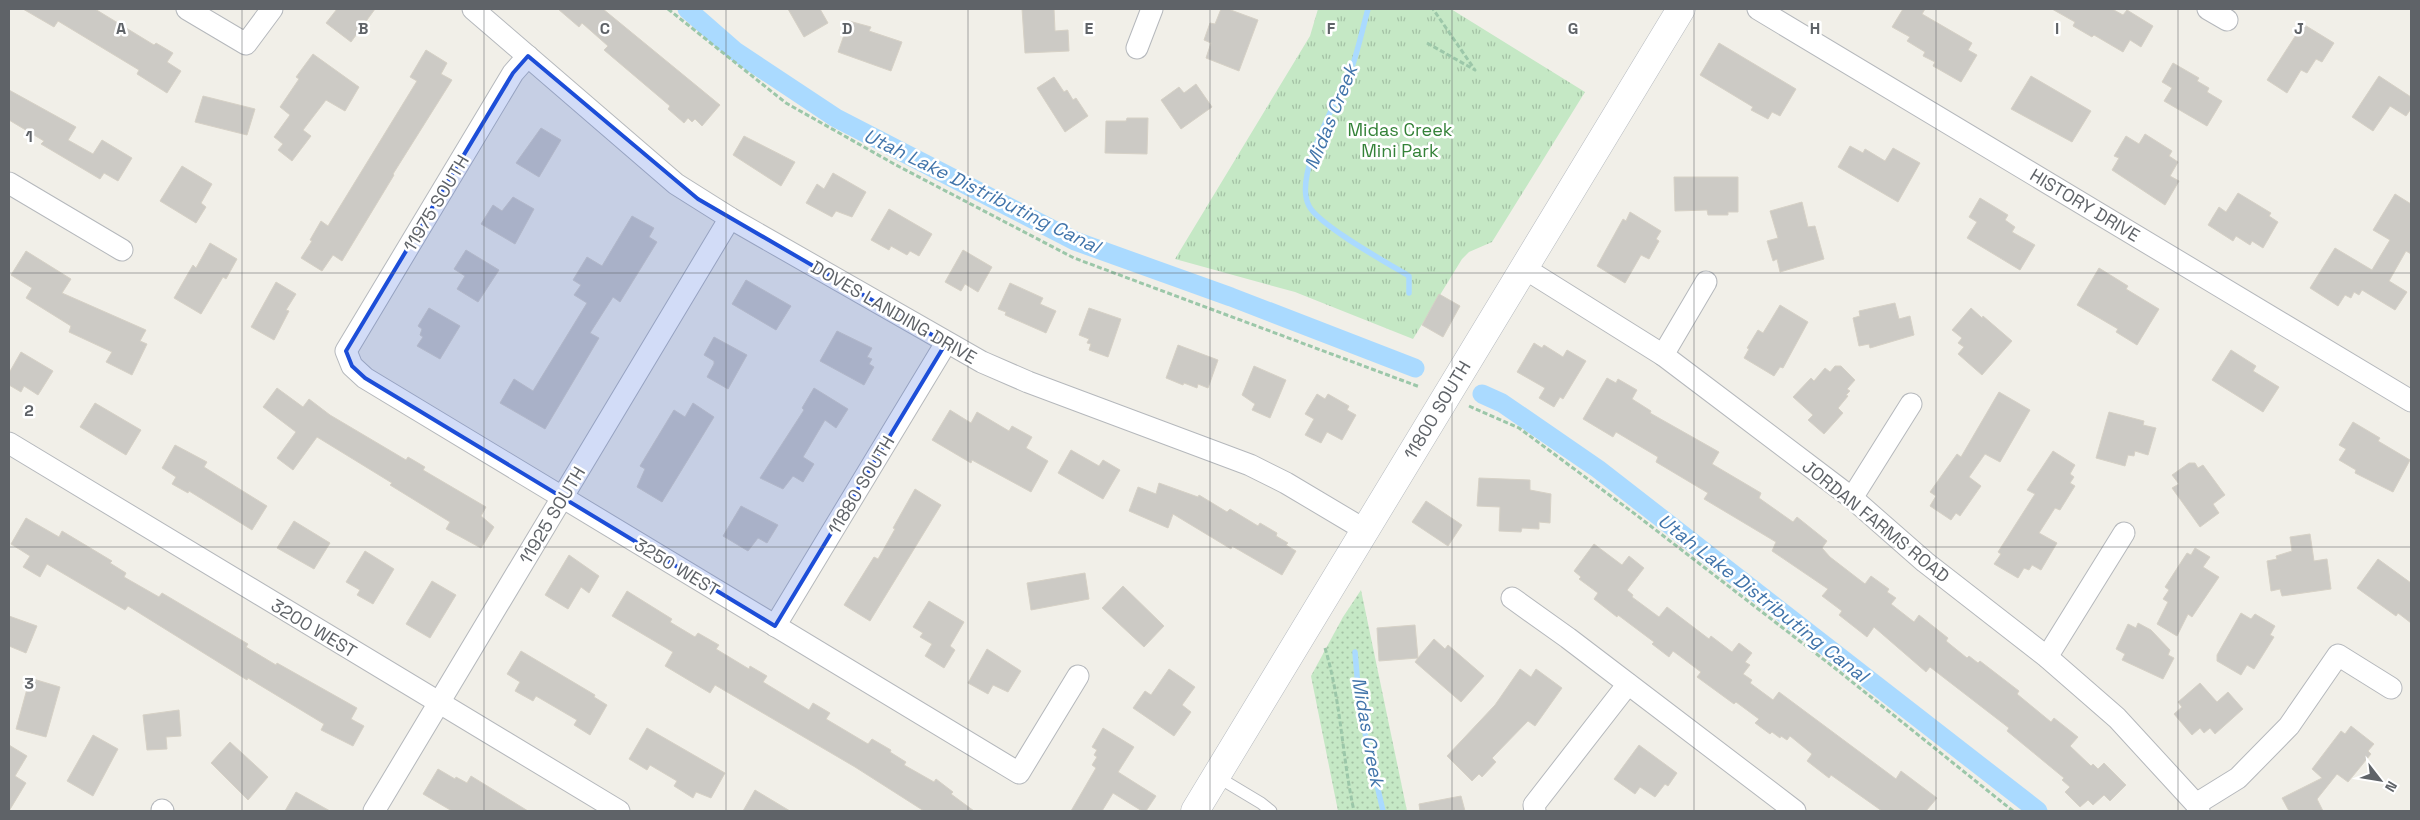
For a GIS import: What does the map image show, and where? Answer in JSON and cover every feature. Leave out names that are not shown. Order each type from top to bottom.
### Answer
[{"type":"main road","name":"11800 SOUTH","points":[[1195,811],[1681,9]]},
{"type":"street","points":[[187,9],[246,44],[272,9]]},
{"type":"street","name":"DOVES LANDING DRIVE","points":[[473,9],[676,184],[730,218],[946,343],[1028,382],[1250,465],[1280,480],[1365,530]]},
{"type":"street","points":[[1137,48],[1152,9]]},
{"type":"street","name":"HISTORY DRIVE","points":[[1758,9],[2411,401]]},
{"type":"street","points":[[2208,9],[2227,20]]},
{"type":"street","name":"11975 SOUTH","points":[[346,351],[513,73],[528,56]]},
{"type":"street","points":[[9,184],[122,250]]},
{"type":"street","name":"11925 SOUTH","points":[[374,811],[730,218]]},
{"type":"street","name":"JORDAN FARMS ROAD","points":[[1524,268],[1664,355],[1852,498],[1925,562],[2048,657],[2117,718],[2197,808]]},
{"type":"street","points":[[1664,355],[1706,282]]},
{"type":"street","name":"11880 SOUTH","points":[[775,626],[946,343]]},
{"type":"street","name":"3250 WEST","points":[[346,351],[352,366],[365,378],[1019,774],[1078,676]]},
{"type":"street","points":[[1852,498],[1911,404]]},
{"type":"street","name":"3200 WEST","points":[[9,443],[619,811]]},
{"type":"street","points":[[2048,657],[2124,533]]},
{"type":"street","points":[[1512,598],[1794,811]]},
{"type":"street","points":[[2197,808],[2238,778],[2289,726],[2338,654],[2392,688]]},
{"type":"street","points":[[1535,811],[1534,805],[1628,684]]},
{"type":"lane","points":[[1216,776],[1271,811]]},
{"type":"path","points":[[668,9],[786,103],[896,165],[1074,258],[1420,387]]},
{"type":"path","points":[[1427,43],[1474,70],[1433,9]]},
{"type":"path","points":[[1469,406],[1519,428],[1836,669],[2013,811]]},
{"type":"path","points":[[1325,648],[1332,669],[1347,779],[1354,811]]},
{"type":"highlighted area","points":[[528,56],[698,199],[946,343],[775,626],[365,378],[352,366],[346,351],[513,73]]},
{"type":"green space","name":"Midas Creek Mini Park","points":[[1318,9],[1451,9],[1585,92],[1492,242],[1469,252],[1462,259],[1413,339],[1295,292],[1175,259],[1310,36]]},
{"type":"green space","points":[[1361,590],[1407,811],[1338,811],[1311,676],[1343,617]]},
{"type":"building","points":[[23,9],[95,9],[154,45],[156,43],[173,53],[167,62],[181,71],[167,93],[137,74],[139,70],[58,21],[54,27]]},
{"type":"building","points":[[337,9],[375,9],[351,42],[326,23]]},
{"type":"building","points":[[558,9],[603,9],[720,105],[702,126],[695,119],[692,122],[688,118],[684,123],[668,109],[670,106],[604,50],[608,46],[582,23],[579,27]]},
{"type":"building","points":[[788,9],[820,9],[828,23],[804,37]]},
{"type":"building","points":[[1022,9],[1054,9],[1055,31],[1068,30],[1069,51],[1025,53]]},
{"type":"building","points":[[1221,9],[1228,9],[1258,20],[1239,71],[1206,58],[1211,43],[1204,40],[1210,23],[1215,24]]},
{"type":"building","points":[[1903,9],[1925,9],[1922,14],[1972,43],[1968,50],[1977,55],[1961,82],[1933,66],[1935,62],[1923,56],[1925,52],[1907,41],[1910,37],[1892,27]]},
{"type":"building","points":[[2052,9],[2112,9],[2123,15],[2127,10],[2153,26],[2141,47],[2130,40],[2123,52],[2094,35],[2092,37],[2073,26],[2075,22]]},
{"type":"building","points":[[849,21],[871,27],[869,31],[902,42],[891,71],[838,52]]},
{"type":"building","points":[[2303,24],[2334,43],[2322,62],[2316,59],[2307,73],[2301,70],[2287,93],[2267,80]]},
{"type":"building","points":[[1719,43],[1796,89],[1780,116],[1772,112],[1768,119],[1751,110],[1753,107],[1700,75]]},
{"type":"building","points":[[426,50],[447,63],[441,74],[452,80],[393,174],[342,261],[333,255],[322,271],[301,258],[312,241],[310,240],[321,221],[328,226],[417,81],[410,77]]},
{"type":"building","points":[[313,54],[359,87],[345,111],[326,100],[303,130],[311,136],[292,161],[278,150],[283,144],[274,137],[290,115],[280,107],[299,79],[296,77]]},
{"type":"building","points":[[2173,63],[2199,78],[2197,81],[2209,88],[2207,92],[2222,101],[2207,126],[2164,101],[2172,88],[2162,82]]},
{"type":"building","points":[[2031,76],[2091,111],[2072,142],[2011,109]]},
{"type":"building","points":[[2379,76],[2411,97],[2411,109],[2406,116],[2390,106],[2373,131],[2352,117]]},
{"type":"building","points":[[1054,77],[1064,92],[1067,90],[1073,100],[1076,98],[1088,116],[1065,132],[1037,88]]},
{"type":"building","points":[[1196,84],[1212,107],[1181,129],[1161,100],[1179,87],[1184,93]]},
{"type":"building","points":[[9,90],[76,127],[68,140],[93,154],[102,140],[132,158],[118,181],[104,173],[100,179],[41,144],[44,141],[9,120]]},
{"type":"building","points":[[203,96],[255,109],[247,135],[195,122]]},
{"type":"building","points":[[1127,118],[1148,118],[1147,154],[1105,153],[1106,121],[1126,121]]},
{"type":"building","points":[[541,128],[561,140],[539,177],[516,163]]},
{"type":"building","points":[[2145,134],[2172,151],[2169,156],[2178,162],[2170,176],[2179,181],[2165,205],[2112,170],[2119,158],[2114,156],[2126,136],[2139,144]]},
{"type":"building","points":[[744,136],[795,162],[781,186],[733,155]]},
{"type":"building","points":[[1850,146],[1863,153],[1865,149],[1885,161],[1893,148],[1920,163],[1898,202],[1838,167]]},
{"type":"building","points":[[182,166],[212,184],[201,203],[206,207],[196,223],[160,201]]},
{"type":"building","points":[[833,173],[866,192],[852,217],[836,211],[832,217],[806,203],[817,184],[824,189]]},
{"type":"building","points":[[1674,177],[1738,177],[1738,212],[1728,212],[1728,215],[1708,215],[1707,210],[1675,211]]},
{"type":"building","points":[[2238,193],[2271,213],[2269,216],[2278,222],[2263,248],[2252,241],[2250,245],[2236,236],[2233,241],[2208,225],[2219,207],[2226,212]]},
{"type":"building","points":[[2395,194],[2411,204],[2411,254],[2406,251],[2389,281],[2407,292],[2395,310],[2362,290],[2359,295],[2354,292],[2351,298],[2345,295],[2338,306],[2310,288],[2335,248],[2372,270],[2390,240],[2373,230]]},
{"type":"building","points":[[513,197],[534,209],[515,244],[481,224],[493,205],[502,211]]},
{"type":"building","points":[[1980,198],[2008,215],[2005,220],[2015,227],[2012,232],[2035,245],[2020,270],[1967,238],[1977,222],[1969,217]]},
{"type":"building","points":[[1802,202],[1808,227],[1815,226],[1824,259],[1780,272],[1777,259],[1773,261],[1767,241],[1778,238],[1770,211]]},
{"type":"building","points":[[889,209],[932,234],[919,256],[910,251],[907,255],[891,246],[889,250],[871,240]]},
{"type":"building","points":[[1630,212],[1661,231],[1656,239],[1659,241],[1649,259],[1641,255],[1625,283],[1597,266],[1623,219],[1626,221]]},
{"type":"building","points":[[632,216],[654,228],[649,237],[657,242],[620,302],[613,297],[590,333],[599,338],[545,429],[500,403],[514,379],[533,391],[587,303],[574,295],[581,285],[573,280],[587,257],[602,266]]},
{"type":"building","points":[[210,243],[237,259],[226,279],[223,277],[201,314],[174,298],[193,265],[196,268]]},
{"type":"building","points":[[466,250],[499,270],[478,302],[457,289],[465,276],[454,269]]},
{"type":"building","points":[[963,250],[992,267],[978,292],[965,284],[961,291],[945,282]]},
{"type":"building","points":[[26,251],[71,279],[62,293],[146,330],[140,341],[147,344],[132,375],[106,362],[112,352],[69,332],[71,326],[26,298],[32,288],[11,275]]},
{"type":"building","points":[[2099,268],[2128,286],[2126,289],[2159,309],[2137,345],[2116,332],[2118,329],[2077,305]]},
{"type":"building","points":[[746,280],[791,306],[776,330],[732,304]]},
{"type":"building","points":[[276,282],[296,294],[286,310],[289,311],[274,340],[251,327]]},
{"type":"building","points":[[1010,283],[1043,298],[1040,304],[1056,311],[1046,333],[1005,315],[1006,312],[998,309]]},
{"type":"building","points":[[1439,294],[1460,306],[1443,337],[1422,325]]},
{"type":"building","points":[[1895,303],[1899,319],[1910,316],[1914,335],[1870,348],[1869,344],[1859,346],[1853,318],[1860,316],[1859,311]]},
{"type":"building","points":[[1780,305],[1808,322],[1783,368],[1780,367],[1774,376],[1744,358],[1749,349],[1747,348],[1758,330],[1763,333]]},
{"type":"building","points":[[429,308],[460,326],[440,359],[417,346],[423,337],[420,335],[422,329],[418,326]]},
{"type":"building","points":[[1089,308],[1121,319],[1108,357],[1089,350],[1091,344],[1087,343],[1089,339],[1079,335]]},
{"type":"building","points":[[1971,308],[2012,341],[1982,375],[1958,354],[1964,347],[1958,343],[1962,338],[1952,330]]},
{"type":"building","points":[[837,331],[872,348],[867,357],[872,359],[869,364],[874,367],[864,385],[820,361]]},
{"type":"building","points":[[714,337],[747,355],[728,389],[707,377],[714,361],[704,355]]},
{"type":"building","points":[[1534,343],[1542,348],[1544,345],[1563,357],[1567,350],[1586,361],[1563,399],[1560,397],[1554,407],[1539,398],[1545,388],[1517,372]]},
{"type":"building","points":[[1178,345],[1218,360],[1208,388],[1198,384],[1197,388],[1184,383],[1183,385],[1166,378]]},
{"type":"building","points":[[2231,350],[2256,366],[2253,371],[2279,387],[2263,412],[2212,380]]},
{"type":"building","points":[[21,352],[53,371],[38,395],[24,386],[21,392],[9,385],[9,373]]},
{"type":"building","points":[[1254,366],[1286,380],[1270,418],[1252,410],[1255,404],[1242,395]]},
{"type":"building","points":[[1835,366],[1841,366],[1855,380],[1847,389],[1850,391],[1846,395],[1848,396],[1838,408],[1843,413],[1824,434],[1808,420],[1813,415],[1793,397],[1811,378],[1814,381],[1825,368],[1830,372]]},
{"type":"building","points":[[1607,378],[1616,383],[1618,379],[1637,390],[1632,399],[1651,411],[1650,413],[1719,452],[1712,464],[1761,493],[1759,498],[1793,522],[1797,517],[1827,541],[1822,548],[1830,557],[1865,584],[1871,576],[1889,589],[1887,592],[1896,598],[1891,604],[1914,622],[1919,615],[1948,638],[1946,641],[1967,658],[1969,656],[1978,663],[1980,661],[2019,691],[2017,694],[2051,722],[2054,718],[2078,737],[2070,746],[2091,766],[2093,764],[2098,769],[2104,763],[2126,785],[2110,801],[2104,795],[2093,805],[2088,800],[2080,807],[2065,792],[2070,787],[2062,780],[2064,778],[2007,731],[2009,728],[1930,667],[1926,672],[1874,627],[1867,637],[1839,615],[1842,611],[1822,596],[1828,589],[1772,551],[1776,542],[1704,499],[1708,493],[1656,462],[1658,457],[1616,432],[1613,437],[1583,419]]},
{"type":"building","points":[[277,388],[303,407],[309,399],[330,415],[406,460],[408,457],[425,467],[423,470],[486,507],[481,516],[494,527],[481,548],[446,529],[450,522],[390,485],[392,483],[317,437],[293,470],[277,458],[296,432],[263,407]]},
{"type":"building","points":[[814,388],[848,409],[836,428],[825,420],[803,457],[814,464],[803,482],[793,476],[783,489],[760,478],[804,410],[802,408]]},
{"type":"building","points":[[1999,392],[2030,410],[2000,462],[1985,454],[1969,477],[1981,486],[1960,516],[1956,513],[1951,520],[1930,506],[1936,496],[1930,492],[1957,454],[1961,457]]},
{"type":"building","points":[[1317,394],[1325,399],[1328,394],[1349,406],[1347,410],[1356,415],[1342,440],[1327,432],[1321,443],[1305,435],[1314,419],[1305,414]]},
{"type":"building","points":[[95,403],[141,430],[126,455],[80,427]]},
{"type":"building","points":[[693,403],[714,417],[662,502],[637,487],[645,469],[640,466],[674,410],[685,417]]},
{"type":"building","points":[[950,410],[971,423],[977,412],[1009,431],[1012,426],[1032,437],[1026,448],[1048,461],[1031,492],[972,460],[971,463],[932,440]]},
{"type":"building","points":[[2109,412],[2144,421],[2143,425],[2156,428],[2148,455],[2135,451],[2134,456],[2128,455],[2125,466],[2096,458]]},
{"type":"building","points":[[2353,422],[2380,438],[2378,441],[2410,460],[2393,492],[2355,473],[2356,470],[2339,460],[2346,449],[2339,445]]},
{"type":"building","points":[[175,445],[207,462],[204,467],[267,506],[252,530],[189,491],[188,493],[172,484],[176,477],[162,468]]},
{"type":"building","points":[[1071,450],[1099,466],[1103,460],[1120,470],[1103,499],[1058,473]]},
{"type":"building","points":[[2053,451],[2075,465],[2070,474],[2074,477],[2070,483],[2075,486],[2060,510],[2055,508],[2039,533],[2057,543],[2041,570],[2032,565],[2029,570],[2024,568],[2018,578],[1994,564],[2001,554],[1998,552],[2035,494],[2027,490]]},
{"type":"building","points":[[2189,463],[2195,463],[2198,468],[2203,465],[2225,495],[2213,504],[2219,513],[2200,527],[2172,488],[2179,484],[2172,475]]},
{"type":"building","points":[[1479,478],[1530,480],[1530,490],[1551,494],[1550,523],[1539,522],[1539,529],[1522,528],[1521,532],[1499,531],[1500,507],[1477,506]]},
{"type":"building","points":[[1159,483],[1198,497],[1199,495],[1227,512],[1230,509],[1258,526],[1260,523],[1277,533],[1276,536],[1288,543],[1286,545],[1296,551],[1282,575],[1232,546],[1231,549],[1173,514],[1168,528],[1129,511],[1138,487],[1156,494]]},
{"type":"building","points":[[915,489],[941,505],[870,621],[844,605],[874,557],[878,559]]},
{"type":"building","points":[[1426,501],[1462,525],[1448,546],[1412,522]]},
{"type":"building","points":[[741,506],[778,525],[767,543],[758,538],[748,551],[723,536]]},
{"type":"building","points":[[26,518],[59,537],[62,531],[112,561],[110,563],[126,573],[124,577],[159,597],[162,593],[248,644],[246,647],[276,665],[277,663],[357,708],[351,719],[364,726],[353,746],[321,730],[324,724],[248,678],[247,680],[128,606],[125,610],[47,564],[40,577],[23,567],[30,556],[11,544]]},
{"type":"building","points":[[294,521],[330,543],[314,569],[277,548]]},
{"type":"building","points":[[2310,534],[2314,561],[2327,559],[2331,589],[2282,596],[2280,589],[2271,591],[2267,561],[2277,559],[2276,556],[2292,551],[2290,537]]},
{"type":"building","points":[[1594,544],[1622,565],[1629,556],[1644,568],[1627,590],[1633,595],[1632,597],[1659,617],[1667,607],[1709,639],[1711,636],[1732,652],[1739,643],[1752,653],[1745,662],[1750,665],[1743,674],[1752,680],[1750,683],[1773,700],[1779,692],[1896,779],[1901,771],[1937,798],[1926,811],[1882,811],[1831,775],[1829,778],[1807,761],[1812,754],[1790,736],[1787,740],[1781,736],[1780,738],[1772,732],[1770,734],[1755,723],[1759,719],[1736,702],[1734,704],[1697,677],[1701,672],[1673,651],[1669,657],[1652,644],[1654,642],[1594,599],[1598,593],[1579,579],[1581,577],[1574,571]]},
{"type":"building","points":[[2195,548],[2210,557],[2203,567],[2219,577],[2192,617],[2188,614],[2177,636],[2157,624],[2168,602],[2163,599],[2169,590],[2165,587],[2187,553],[2191,555]]},
{"type":"building","points":[[365,551],[394,569],[373,604],[357,595],[360,590],[346,582]]},
{"type":"building","points":[[569,555],[599,576],[589,593],[581,587],[568,609],[545,595]]},
{"type":"building","points":[[2378,559],[2411,583],[2411,623],[2398,613],[2396,616],[2357,588]]},
{"type":"building","points":[[1085,573],[1089,599],[1031,610],[1027,583]]},
{"type":"building","points":[[432,581],[456,595],[430,638],[406,624]]},
{"type":"building","points":[[1123,586],[1164,626],[1144,647],[1102,608]]},
{"type":"building","points":[[627,591],[672,619],[670,622],[695,637],[698,633],[719,645],[716,649],[749,669],[750,666],[767,676],[763,682],[809,710],[813,703],[830,713],[826,719],[868,744],[872,739],[891,750],[890,752],[906,762],[904,765],[934,782],[936,779],[953,792],[951,794],[974,811],[924,811],[855,767],[715,685],[710,693],[665,666],[673,652],[612,616]]},
{"type":"building","points":[[929,601],[964,622],[950,646],[955,650],[944,668],[925,656],[932,644],[920,637],[923,633],[913,627]]},
{"type":"building","points":[[2241,613],[2251,619],[2255,614],[2275,626],[2270,635],[2274,637],[2254,669],[2247,665],[2241,675],[2217,661],[2217,655]]},
{"type":"building","points":[[9,616],[37,626],[26,653],[9,646]]},
{"type":"building","points":[[2138,623],[2151,630],[2170,650],[2168,655],[2174,658],[2163,679],[2122,660],[2125,654],[2116,649],[2128,624],[2136,628]]},
{"type":"building","points":[[1415,625],[1418,658],[1379,661],[1377,628]]},
{"type":"building","points":[[1434,639],[1445,649],[1448,645],[1484,676],[1461,702],[1415,662]]},
{"type":"building","points":[[987,649],[1021,671],[1008,692],[993,685],[988,694],[968,683]]},
{"type":"building","points":[[521,651],[595,695],[594,697],[607,705],[590,735],[574,725],[577,720],[536,696],[533,701],[515,691],[520,682],[507,674]]},
{"type":"building","points":[[1169,669],[1195,687],[1182,705],[1191,712],[1174,736],[1133,708],[1145,691],[1151,695]]},
{"type":"building","points":[[1520,669],[1531,677],[1536,669],[1562,688],[1535,726],[1528,721],[1492,758],[1496,762],[1482,777],[1479,774],[1472,781],[1447,756],[1495,705]]},
{"type":"building","points":[[30,678],[60,687],[46,737],[16,729]]},
{"type":"building","points":[[2200,683],[2217,702],[2228,692],[2243,709],[2215,734],[2210,728],[2204,733],[2200,728],[2192,735],[2174,714],[2182,707],[2178,702]]},
{"type":"building","points":[[179,710],[181,736],[166,737],[167,749],[147,750],[143,715]]},
{"type":"building","points":[[2351,726],[2374,744],[2368,751],[2371,754],[2348,782],[2337,774],[2317,799],[2323,811],[2289,811],[2282,798],[2322,778],[2312,769],[2341,731],[2345,734]]},
{"type":"building","points":[[647,728],[725,773],[711,798],[696,792],[693,798],[674,786],[677,781],[650,765],[647,770],[629,759]]},
{"type":"building","points":[[1103,728],[1134,747],[1118,772],[1156,796],[1146,811],[1142,811],[1113,793],[1102,811],[1071,811],[1096,768],[1092,765],[1097,757],[1094,755],[1097,750],[1092,747]]},
{"type":"building","points":[[93,735],[118,749],[93,796],[67,781]]},
{"type":"building","points":[[230,742],[268,777],[248,800],[211,763]]},
{"type":"building","points":[[9,745],[27,756],[15,776],[26,783],[9,811]]},
{"type":"building","points":[[1639,745],[1677,773],[1668,786],[1665,784],[1655,797],[1640,787],[1635,794],[1614,779]]},
{"type":"building","points":[[438,769],[455,779],[456,777],[467,783],[471,776],[528,811],[452,811],[423,794]]},
{"type":"building","points":[[755,790],[790,811],[743,811]]},
{"type":"building","points":[[296,792],[330,811],[285,811]]},
{"type":"building","points":[[1461,796],[1465,811],[1420,811],[1419,804]]},
{"type":"waterway","name":"Utah Lake Distributing Canal","points":[[687,9],[735,51],[836,118],[1075,241],[1231,297],[1415,368]]},
{"type":"waterway","name":"Midas Creek","points":[[1368,9],[1353,64],[1312,156],[1305,192],[1309,206],[1326,223],[1409,276],[1409,293]]},
{"type":"waterway","name":"Utah Lake Distributing Canal","points":[[1482,394],[1502,403],[1598,469],[2038,811]]},
{"type":"waterway","name":"Midas Creek","points":[[1355,652],[1360,711],[1383,811]]}]
